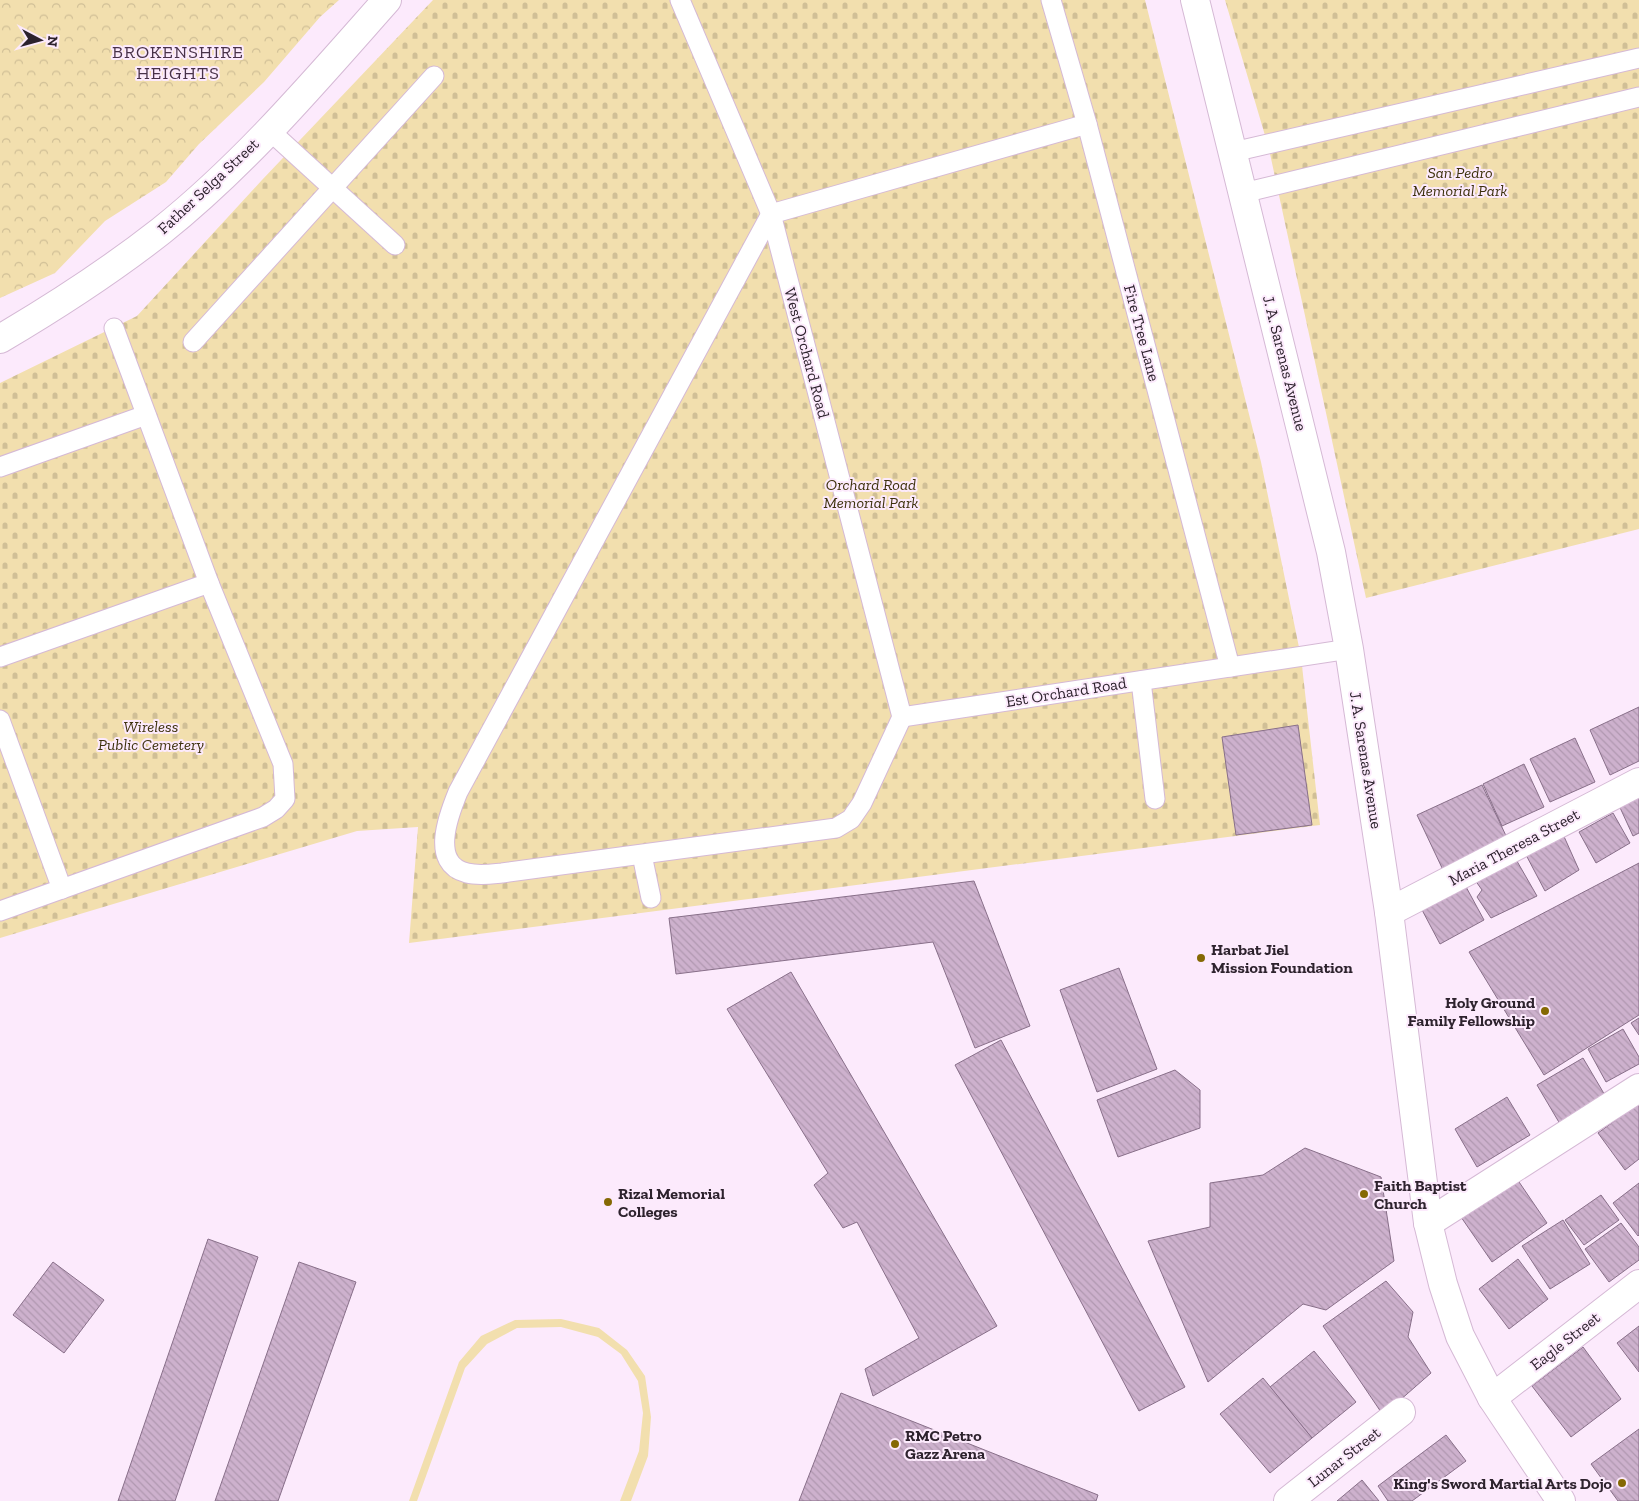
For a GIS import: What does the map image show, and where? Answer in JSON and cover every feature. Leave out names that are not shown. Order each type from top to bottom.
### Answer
[{"type":"main road","name":"Father Selga Street","points":[[0,339],[86,286],[162,230],[269,130],[387,0]]},
{"type":"main road","name":"J. A. Sarenas Avenue","points":[[1195,0],[1331,552],[1349,649],[1390,912],[1428,1223],[1460,1336],[1492,1398],[1561,1501]]},
{"type":"main road","name":"Maria Theresa Street","points":[[1390,912],[1639,782]]},
{"type":"main road","points":[[1428,1223],[1639,1088]]},
{"type":"main road","name":"Eagle Street","points":[[1492,1398],[1639,1284]]},
{"type":"main road","name":"Lunar Street","points":[[1288,1501],[1401,1412]]},
{"type":"lane","name":"West Orchard Road","points":[[680,0],[772,214],[902,717]]},
{"type":"lane","name":"Fire Tree Lane","points":[[1051,0],[1087,124],[1230,667]]},
{"type":"lane","points":[[1232,152],[1639,58]]},
{"type":"lane","points":[[193,342],[434,76]]},
{"type":"lane","points":[[1242,193],[1639,97]]},
{"type":"lane","points":[[902,717],[862,803],[851,819],[836,828],[642,855],[482,874],[465,873],[454,866],[447,855],[444,835],[447,819],[458,792],[772,214],[1087,124]]},
{"type":"lane","points":[[269,130],[395,245]]},
{"type":"lane","points":[[0,911],[263,817],[276,809],[285,799],[283,764],[209,583],[114,328]]},
{"type":"lane","points":[[0,467],[146,416]]},
{"type":"lane","points":[[0,657],[209,583]]},
{"type":"lane","name":"Est Orchard Road","points":[[902,717],[1349,649]]},
{"type":"lane","points":[[1141,681],[1155,799]]},
{"type":"lane","points":[[0,720],[62,889]]},
{"type":"lane","points":[[642,855],[651,898]]},
{"type":"green space","points":[[0,0],[339,0],[320,17],[264,82],[199,144],[166,182],[105,221],[55,273],[0,298]]},
{"type":"green space","name":"Orchard Road Memorial Park","points":[[433,0],[1145,0],[1261,462],[1301,657],[1320,825],[409,943],[418,827],[357,831],[0,938],[0,383],[137,316],[262,180]]},
{"type":"green space","name":"San Pedro Memorial Park","points":[[1225,0],[1639,0],[1639,529],[1366,598],[1269,149]]},
{"type":"green space","points":[[561,1319],[599,1328],[627,1350],[645,1376],[651,1417],[648,1456],[631,1501],[620,1501],[639,1451],[643,1413],[638,1381],[621,1354],[598,1337],[561,1327],[517,1328],[487,1344],[465,1368],[417,1501],[409,1501],[459,1362],[481,1336],[515,1320]]},
{"type":"building","points":[[1639,707],[1639,761],[1610,775],[1590,730]]},
{"type":"building","points":[[1298,725],[1312,825],[1236,835],[1222,737]]},
{"type":"building","points":[[1575,738],[1595,782],[1550,802],[1530,759]]},
{"type":"building","points":[[1524,764],[1544,807],[1502,826],[1483,784]]},
{"type":"building","points":[[1482,785],[1508,840],[1443,870],[1417,815]]},
{"type":"building","points":[[1639,791],[1639,833],[1633,836],[1617,801]]},
{"type":"building","points":[[1613,813],[1630,843],[1596,863],[1579,832]]},
{"type":"building","points":[[1562,832],[1579,870],[1545,891],[1525,853]]},
{"type":"building","points":[[1514,856],[1537,896],[1491,918],[1477,897],[1482,890],[1475,880]]},
{"type":"building","points":[[1639,863],[1639,1015],[1544,1075],[1469,952]]},
{"type":"building","points":[[974,881],[1030,1026],[975,1048],[933,942],[676,974],[669,918]]},
{"type":"building","points":[[1465,885],[1484,920],[1440,944],[1421,908]]},
{"type":"building","points":[[1119,968],[1157,1069],[1097,1092],[1060,990]]},
{"type":"building","points":[[791,972],[997,1326],[873,1396],[865,1369],[919,1338],[857,1222],[843,1228],[814,1185],[828,1173],[727,1009]]},
{"type":"building","points":[[1639,1018],[1639,1035],[1631,1023]]},
{"type":"building","points":[[1623,1029],[1639,1057],[1639,1064],[1606,1082],[1588,1049]]},
{"type":"building","points":[[1001,1040],[1185,1387],[1139,1411],[955,1065]]},
{"type":"building","points":[[1583,1058],[1606,1097],[1560,1124],[1537,1085]]},
{"type":"building","points":[[1175,1070],[1200,1090],[1200,1128],[1118,1157],[1097,1100]]},
{"type":"building","points":[[1507,1097],[1530,1135],[1477,1167],[1455,1129]]},
{"type":"building","points":[[1639,1103],[1639,1159],[1625,1170],[1598,1133]]},
{"type":"building","points":[[1305,1148],[1381,1177],[1394,1261],[1326,1310],[1303,1304],[1208,1382],[1148,1241],[1210,1227],[1210,1183],[1263,1175]]},
{"type":"building","points":[[1517,1179],[1547,1223],[1492,1262],[1461,1217]]},
{"type":"building","points":[[1639,1183],[1639,1235],[1638,1236],[1613,1203]]},
{"type":"building","points":[[1601,1195],[1619,1220],[1584,1245],[1565,1220]]},
{"type":"building","points":[[1563,1220],[1590,1264],[1550,1289],[1522,1246]]},
{"type":"building","points":[[1621,1223],[1639,1247],[1639,1260],[1609,1282],[1585,1249]]},
{"type":"building","points":[[208,1239],[258,1257],[175,1501],[118,1501]]},
{"type":"building","points":[[1518,1259],[1548,1299],[1509,1329],[1479,1289]]},
{"type":"building","points":[[53,1262],[104,1300],[64,1353],[13,1315]]},
{"type":"building","points":[[299,1262],[356,1282],[278,1501],[215,1501]]},
{"type":"building","points":[[1386,1281],[1413,1312],[1408,1337],[1431,1373],[1383,1415],[1323,1326]]},
{"type":"building","points":[[1639,1326],[1639,1372],[1617,1343]]},
{"type":"building","points":[[1583,1347],[1621,1399],[1571,1437],[1532,1386]]},
{"type":"building","points":[[1314,1351],[1356,1402],[1312,1438],[1270,1387]]},
{"type":"building","points":[[1263,1378],[1312,1438],[1270,1473],[1220,1414]]},
{"type":"building","name":"RMC Petro Gazz Arena","points":[[841,1393],[1098,1495],[1096,1501],[799,1501]]},
{"type":"building","name":"King's Sword Martial Arts Dojo","points":[[1639,1429],[1639,1501],[1618,1501],[1591,1464]]},
{"type":"building","points":[[1446,1435],[1466,1461],[1412,1501],[1388,1501],[1378,1486]]},
{"type":"building","points":[[1362,1480],[1379,1501],[1337,1501]]},
{"type":"place","name":"Harbat Jiel Mission Foundation","points":[[1201,958]]},
{"type":"place","name":"Holy Ground Family Fellowship","points":[[1545,1011]]},
{"type":"place","name":"Faith Baptist Church","points":[[1364,1194]]},
{"type":"place","name":"Rizal Memorial Colleges","points":[[608,1202]]},
{"type":"place","name":"RMC Petro Gazz Arena","points":[[895,1444]]},
{"type":"place","name":"King's Sword Martial Arts Dojo","points":[[1622,1483]]},
{"type":"district","name":"BROKENSHIRE HEIGHTS","points":[[178,62]]},
{"type":"park label","name":"Wireless Public Cemetery","points":[[151,735]]}]
